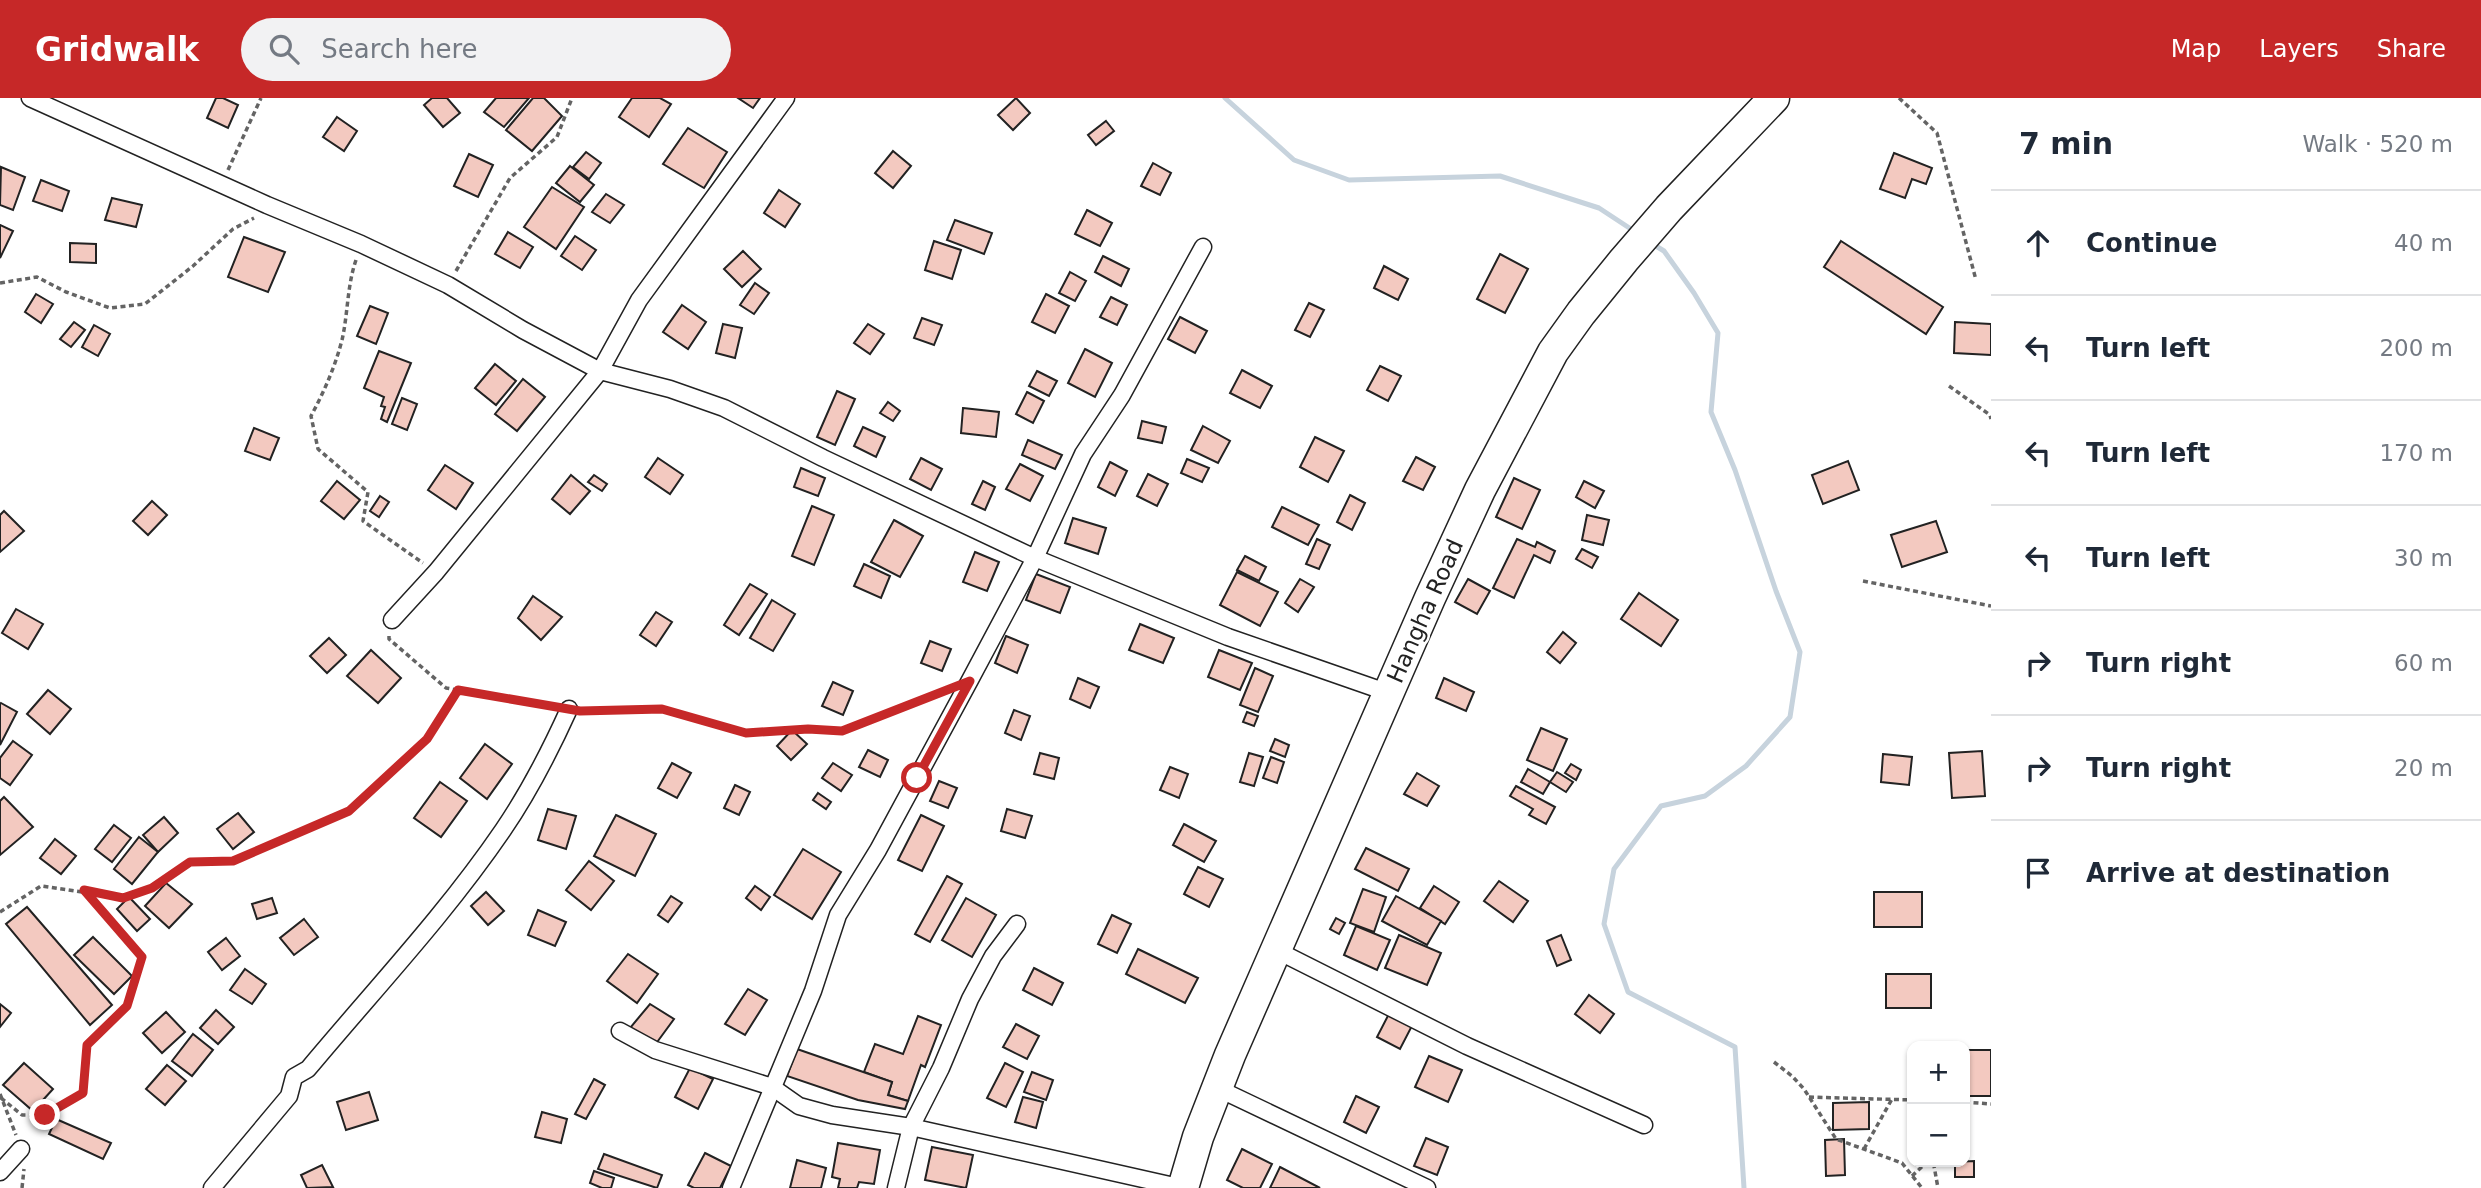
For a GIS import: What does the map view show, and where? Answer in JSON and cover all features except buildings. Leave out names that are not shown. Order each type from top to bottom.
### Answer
[{"type":"highway","name":"Hangha Road","points":[[1183,1188],[1198,1137],[1217,1088],[1389,693],[1480,490],[1553,352],[1581,313],[1669,208],[1774,98]]},
{"type":"street","points":[[30,98],[448,285],[523,330],[600,371],[670,389],[724,408],[1035,558],[1228,636],[1389,693]]},
{"type":"street","points":[[392,620],[436,572],[600,371],[639,300],[786,98]]},
{"type":"street","points":[[731,1188],[813,991],[838,915],[878,850],[970,681],[1035,558],[1083,454],[1122,395],[1203,247]]},
{"type":"street","points":[[212,1188],[289,1096],[294,1077],[308,1069],[462,886],[503,829],[537,774],[569,709]]},
{"type":"street","points":[[896,1188],[911,1127],[941,1068],[970,999],[993,956],[1017,924]]},
{"type":"street","points":[[1276,950],[1467,1046],[1644,1125]]},
{"type":"street","points":[[620,1031],[655,1050],[772,1087],[799,1106],[832,1115],[911,1127],[1183,1188]]},
{"type":"street","points":[[1217,1088],[1427,1188]]},
{"type":"street","points":[[0,1172],[21,1149]]},
{"type":"path","points":[[222,184],[261,98]]},
{"type":"path","points":[[448,285],[510,178],[557,137],[572,98]]},
{"type":"path","points":[[1899,98],[1937,132],[1976,280]]},
{"type":"path","points":[[0,283],[37,277],[66,292],[110,308],[145,304],[193,266],[233,229],[275,208]]},
{"type":"path","points":[[361,244],[351,272],[342,340],[327,387],[311,416],[318,449],[368,492],[363,521],[436,572]]},
{"type":"path","points":[[1949,386],[1990,415],[1991,419]]},
{"type":"path","points":[[1863,581],[1991,606]]},
{"type":"path","points":[[392,620],[388,629],[389,639],[446,688],[580,711],[662,709],[746,733],[808,729],[842,731],[970,681]]},
{"type":"path","points":[[0,912],[41,886],[84,890],[123,898],[152,888],[190,862],[233,861],[349,811],[427,739],[458,690]]},
{"type":"path","points":[[1,1096],[22,1115],[45,1115],[83,1093],[87,1045],[127,1006],[142,957],[84,890]]},
{"type":"path","points":[[1774,1062],[1792,1076],[1836,1139],[1902,1163],[1922,1188]]},
{"type":"path","points":[[1,1096],[21,1149]]},
{"type":"path","points":[[1808,1097],[1907,1100]]},
{"type":"path","points":[[1864,1150],[1892,1099]]},
{"type":"path","points":[[1970,1102],[1991,1104]]},
{"type":"path","points":[[1912,1176],[1926,1163],[1931,1163],[1938,1188]]},
{"type":"waterway","points":[[1225,98],[1294,160],[1349,180],[1500,176],[1599,208],[1637,233]]},
{"type":"waterway","points":[[1651,243],[1664,251],[1718,333],[1711,412],[1735,470],[1800,652],[1790,717],[1746,766],[1705,796],[1661,806],[1614,869],[1604,924],[1628,992],[1735,1047],[1744,1188]]},
{"type":"route","points":[[45,1115],[83,1093],[87,1045],[127,1006],[142,957],[84,890],[123,898],[152,888],[190,862],[233,861],[349,811],[427,739],[458,690],[580,711],[662,709],[746,733],[808,729],[842,731],[970,681],[917,778]]}]
